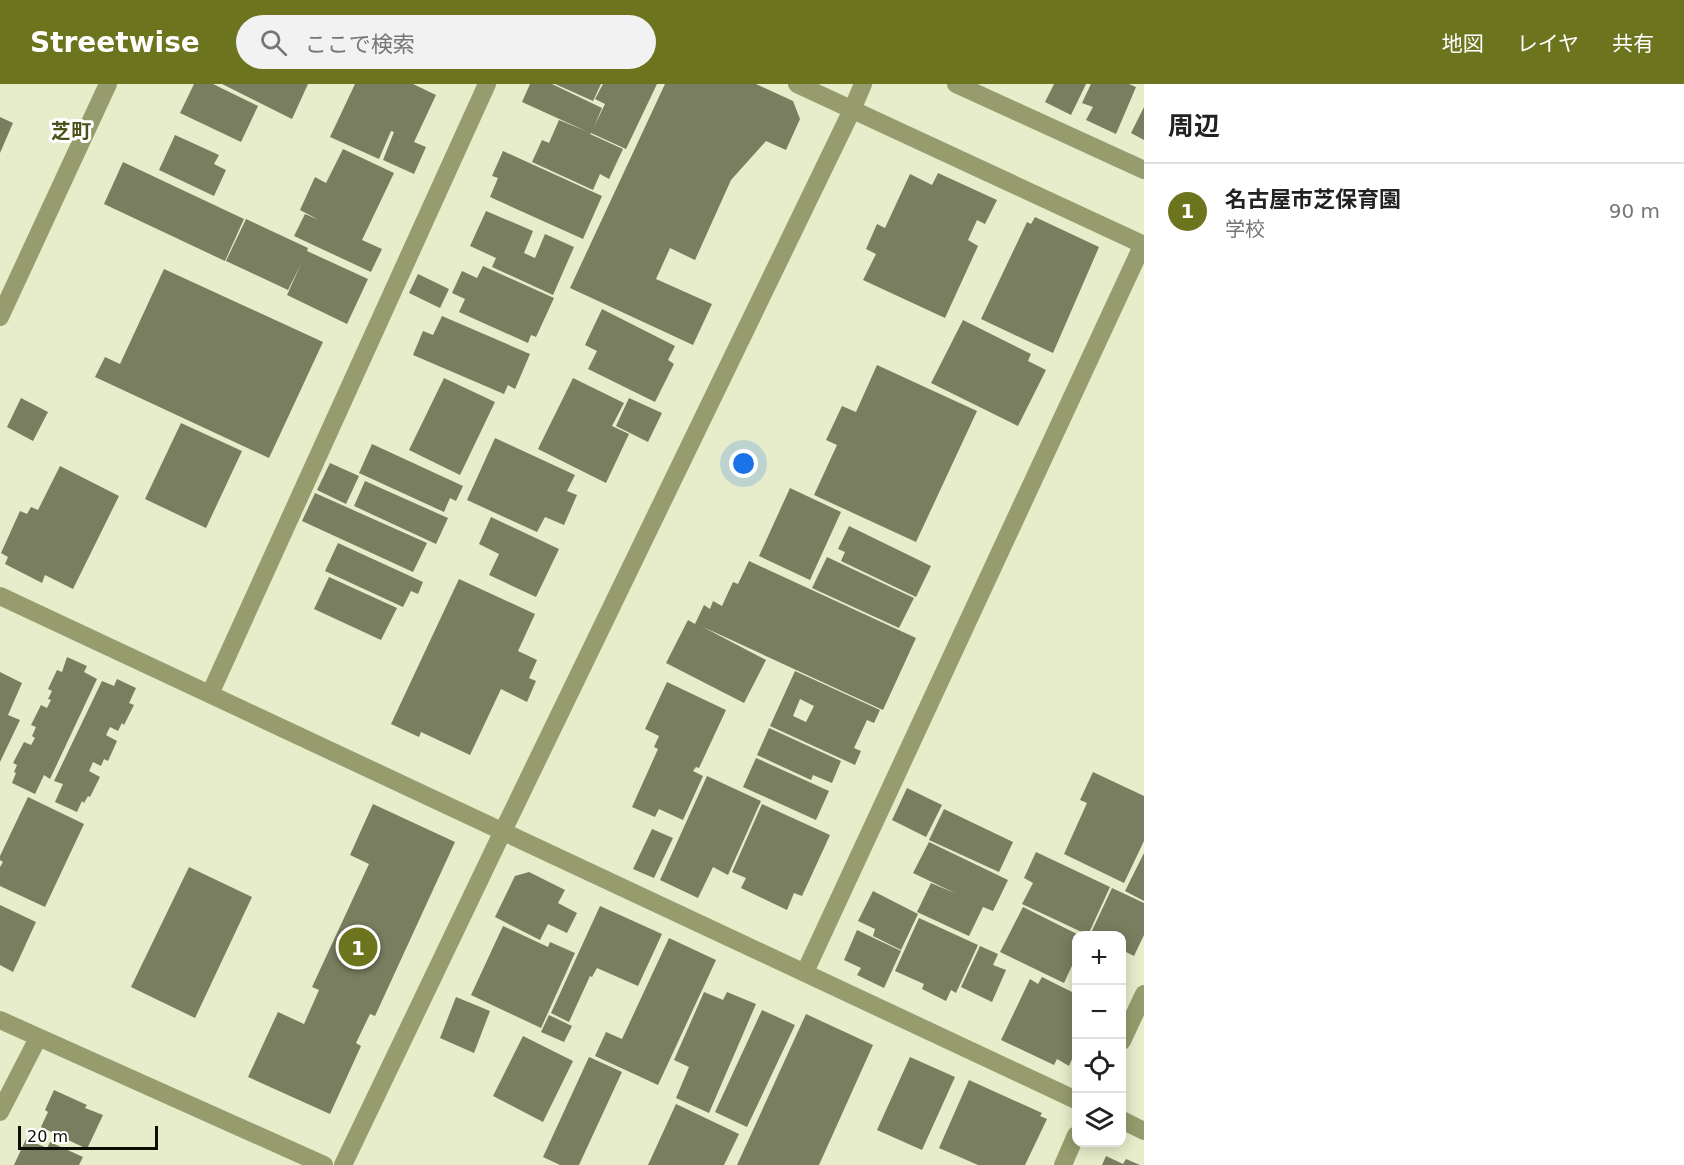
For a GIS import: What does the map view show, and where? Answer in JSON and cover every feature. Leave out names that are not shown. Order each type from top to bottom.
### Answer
[{"type":"street","points":[[0,317],[108,84]]},
{"type":"street","points":[[210,694],[487,84]]},
{"type":"street","points":[[797,84],[1143,244],[805,972]]},
{"type":"street","points":[[343,1165],[863,84]]},
{"type":"street","points":[[956,84],[1144,170]]},
{"type":"street","points":[[0,596],[1072,1098]]},
{"type":"street","points":[[1123,1039],[1144,994]]},
{"type":"street","points":[[0,1020],[324,1165]]},
{"type":"street","points":[[0,1112],[38,1038]]},
{"type":"street","points":[[1126,1122],[1144,1131]]},
{"type":"street","points":[[1063,1165],[1072,1146]]},
{"type":"building","points":[[194,84],[213,84],[258,106],[241,142],[180,113]]},
{"type":"building","points":[[222,84],[308,84],[292,119]]},
{"type":"building","points":[[355,84],[413,84],[436,95],[414,142],[426,147],[414,174],[383,160],[394,132],[391,131],[379,159],[330,137]]},
{"type":"building","points":[[530,84],[552,84],[602,108],[594,127],[605,104],[595,99],[603,84],[657,84],[626,149],[590,134],[623,149],[609,179],[600,174],[593,190],[532,162],[542,140],[549,143],[559,120],[588,132],[522,102]]},
{"type":"building","points":[[555,84],[601,84],[593,101]]},
{"type":"building","points":[[665,84],[756,84],[793,101],[800,119],[786,150],[766,141],[731,180],[695,260],[670,248],[656,279],[712,304],[693,345],[570,288]]},
{"type":"building","points":[[1054,84],[1086,84],[1071,115],[1045,102]]},
{"type":"building","points":[[1091,84],[1129,84],[1136,87],[1116,134],[1086,120],[1093,107],[1082,103]]},
{"type":"building","points":[[1144,107],[1144,140],[1131,133]]},
{"type":"building","points":[[0,117],[13,123],[0,153]]},
{"type":"building","points":[[175,135],[219,155],[214,164],[226,170],[214,196],[159,170]]},
{"type":"building","points":[[343,149],[394,173],[362,240],[382,249],[371,272],[294,236],[305,214],[319,220],[300,210],[315,177],[326,183]]},
{"type":"building","points":[[503,151],[602,196],[583,239],[490,197],[498,178],[492,176]]},
{"type":"building","points":[[123,162],[244,219],[225,261],[104,204]]},
{"type":"building","points":[[938,173],[997,200],[985,224],[977,220],[968,240],[978,246],[945,318],[863,280],[876,254],[866,249],[877,224],[885,228],[910,174],[932,185]]},
{"type":"building","points":[[486,211],[533,231],[524,253],[535,258],[545,234],[574,247],[553,295],[492,267],[496,258],[470,246]]},
{"type":"building","points":[[1035,217],[1099,247],[1053,353],[981,319],[1027,222],[1031,224]]},
{"type":"building","points":[[246,219],[368,279],[347,324],[287,295],[301,264],[288,290],[226,261]]},
{"type":"building","points":[[483,266],[554,298],[536,337],[531,335],[528,343],[459,312],[465,299],[452,293],[462,271],[477,278]]},
{"type":"building","points":[[164,269],[323,342],[269,458],[95,377],[105,357],[120,364]]},
{"type":"building","points":[[418,274],[449,289],[440,308],[409,293]]},
{"type":"building","points":[[602,309],[675,346],[668,360],[674,364],[655,402],[588,369],[597,351],[585,345]]},
{"type":"building","points":[[442,316],[530,354],[515,389],[508,385],[504,394],[413,355],[423,331],[433,335]]},
{"type":"building","points":[[963,320],[1031,354],[1028,361],[1046,370],[1018,426],[931,383]]},
{"type":"building","points":[[877,365],[977,411],[916,542],[814,495],[837,445],[826,440],[842,406],[856,412]]},
{"type":"building","points":[[444,378],[495,402],[460,475],[409,450]]},
{"type":"building","points":[[573,378],[624,403],[612,426],[629,434],[606,483],[538,449]]},
{"type":"building","points":[[21,398],[48,412],[33,441],[7,427]]},
{"type":"building","points":[[629,398],[662,413],[648,442],[616,426]]},
{"type":"building","points":[[181,423],[242,451],[206,528],[145,499]]},
{"type":"building","points":[[495,438],[575,475],[567,491],[577,495],[564,525],[545,517],[537,532],[467,500]]},
{"type":"building","points":[[372,444],[463,486],[456,501],[450,498],[444,512],[359,473]]},
{"type":"building","points":[[330,463],[359,476],[346,504],[317,490]]},
{"type":"building","points":[[60,466],[119,496],[73,589],[45,575],[42,583],[5,564],[8,557],[1,553],[20,511],[27,514],[31,507],[38,510]]},
{"type":"building","points":[[365,481],[448,518],[436,544],[354,506]]},
{"type":"building","points":[[790,488],[841,512],[810,580],[759,556]]},
{"type":"building","points":[[315,493],[427,543],[413,572],[302,521]]},
{"type":"building","points":[[491,517],[559,549],[536,597],[489,575],[499,554],[479,544]]},
{"type":"building","points":[[849,526],[931,566],[916,597],[841,561],[845,552],[838,549]]},
{"type":"building","points":[[338,543],[423,582],[418,594],[411,591],[403,607],[325,571]]},
{"type":"building","points":[[827,557],[914,598],[899,628],[812,588]]},
{"type":"building","points":[[749,561],[916,638],[883,710],[701,626],[766,660],[744,703],[666,663],[688,620],[695,624],[704,605],[710,609],[713,601],[722,606],[733,582],[738,584]]},
{"type":"building","points":[[329,577],[397,608],[381,640],[314,609]]},
{"type":"building","points":[[459,579],[535,614],[518,651],[537,660],[529,678],[536,681],[527,702],[501,689],[470,755],[421,732],[419,737],[391,724]]},
{"type":"building","points":[[67,657],[87,666],[84,672],[97,679],[50,779],[44,775],[35,794],[12,783],[17,765],[13,763],[24,742],[31,745],[35,738],[32,736],[36,727],[31,725],[41,705],[47,708],[52,691],[48,689],[57,670],[62,672]]},
{"type":"building","points":[[795,671],[880,710],[874,723],[867,720],[854,748],[861,751],[855,765],[770,726]],"holes":[[[800,699],[814,706],[806,722],[793,716]]]},
{"type":"building","points":[[0,672],[22,683],[8,715],[20,720],[0,762]]},
{"type":"building","points":[[117,679],[136,688],[129,703],[134,705],[124,725],[122,723],[118,731],[110,727],[106,735],[117,741],[108,761],[104,759],[101,766],[93,762],[89,771],[100,777],[90,797],[88,796],[84,803],[82,801],[77,812],[55,802],[63,784],[54,781],[102,681],[114,686]]},
{"type":"building","points":[[667,682],[726,710],[699,768],[696,767],[693,771],[703,776],[683,820],[659,809],[655,817],[632,807],[658,749],[654,747],[659,736],[645,729]]},
{"type":"building","points":[[769,728],[841,761],[832,783],[813,775],[811,780],[757,755]]},
{"type":"building","points":[[756,758],[829,791],[816,820],[743,787]]},
{"type":"building","points":[[1093,772],[1144,796],[1144,841],[1124,883],[1064,854],[1087,803],[1080,800]]},
{"type":"building","points":[[707,776],[761,801],[728,875],[713,867],[698,898],[660,880]]},
{"type":"building","points":[[907,788],[942,805],[926,837],[892,820]]},
{"type":"building","points":[[28,797],[84,824],[45,907],[0,886],[0,867],[3,862],[0,856]]},
{"type":"building","points":[[373,804],[455,842],[375,1016],[370,1014],[356,1043],[361,1046],[330,1114],[248,1077],[278,1012],[304,1024],[319,990],[312,987],[369,864],[350,855]]},
{"type":"building","points":[[762,804],[830,835],[802,896],[794,893],[787,910],[741,888],[746,878],[732,872]]},
{"type":"building","points":[[944,809],[1013,842],[999,872],[929,840]]},
{"type":"building","points":[[652,829],[673,838],[654,878],[633,869]]},
{"type":"building","points":[[929,842],[1008,880],[993,911],[983,907],[969,936],[917,912],[931,883],[957,894],[913,873]]},
{"type":"building","points":[[1036,852],[1110,887],[1090,931],[1079,931],[1022,904],[1033,883],[1024,878]]},
{"type":"building","points":[[1144,853],[1144,901],[1125,891]]},
{"type":"building","points":[[189,867],[252,897],[195,1018],[131,987]]},
{"type":"building","points":[[529,872],[565,890],[558,903],[577,913],[567,933],[548,924],[540,940],[495,917],[515,876]]},
{"type":"building","points":[[1112,888],[1144,903],[1144,935],[1134,956],[1126,952],[1126,931],[1092,931]]},
{"type":"building","points":[[873,891],[918,914],[901,950],[873,936],[875,929],[858,921]]},
{"type":"building","points":[[0,905],[36,922],[13,972],[0,965]]},
{"type":"building","points":[[600,906],[662,934],[638,986],[597,968],[592,977],[590,976],[569,1022],[551,1013]]},
{"type":"building","points":[[1023,907],[1072,932],[1072,966],[1064,983],[1000,952]]},
{"type":"building","points":[[919,918],[978,945],[956,993],[951,990],[946,1001],[922,989],[924,984],[895,971]]},
{"type":"building","points":[[503,926],[548,947],[550,942],[575,953],[541,1028],[471,995]]},
{"type":"building","points":[[857,930],[901,951],[884,988],[857,975],[861,968],[844,960]]},
{"type":"building","points":[[669,938],[716,960],[658,1085],[595,1056],[606,1032],[622,1039]]},
{"type":"building","points":[[980,946],[998,954],[993,965],[1006,970],[992,1002],[961,987]]},
{"type":"building","points":[[1042,977],[1072,992],[1072,1059],[1069,1066],[1057,1059],[1054,1065],[1001,1040],[1030,979],[1038,984]]},
{"type":"building","points":[[704,992],[723,1000],[727,992],[756,1004],[709,1113],[676,1098],[689,1067],[674,1060]]},
{"type":"building","points":[[456,997],[490,1011],[474,1053],[440,1038]]},
{"type":"building","points":[[762,1010],[795,1025],[747,1127],[715,1112]]},
{"type":"building","points":[[806,1014],[873,1045],[819,1165],[737,1165]]},
{"type":"building","points":[[549,1015],[572,1026],[564,1042],[541,1032]]},
{"type":"building","points":[[523,1036],[573,1061],[543,1122],[493,1096]]},
{"type":"building","points":[[589,1057],[622,1072],[579,1165],[560,1165],[543,1157]]},
{"type":"building","points":[[910,1057],[955,1077],[922,1150],[877,1130]]},
{"type":"building","points":[[969,1080],[1042,1113],[1040,1116],[1047,1119],[1025,1165],[978,1165],[939,1148]]},
{"type":"building","points":[[54,1090],[87,1105],[85,1108],[103,1115],[87,1149],[41,1127],[48,1112],[45,1110]]},
{"type":"building","points":[[676,1104],[739,1134],[724,1165],[648,1165]]},
{"type":"building","points":[[26,1139],[47,1148],[50,1142],[83,1157],[79,1165],[14,1165]]},
{"type":"building","points":[[1106,1156],[1123,1164],[1126,1159],[1140,1165],[1102,1165]]},
{"type":"place","name":"名古屋市芝保育園","points":[[358,947]]},
{"type":"district","name":"芝町","points":[[71,131]]}]
